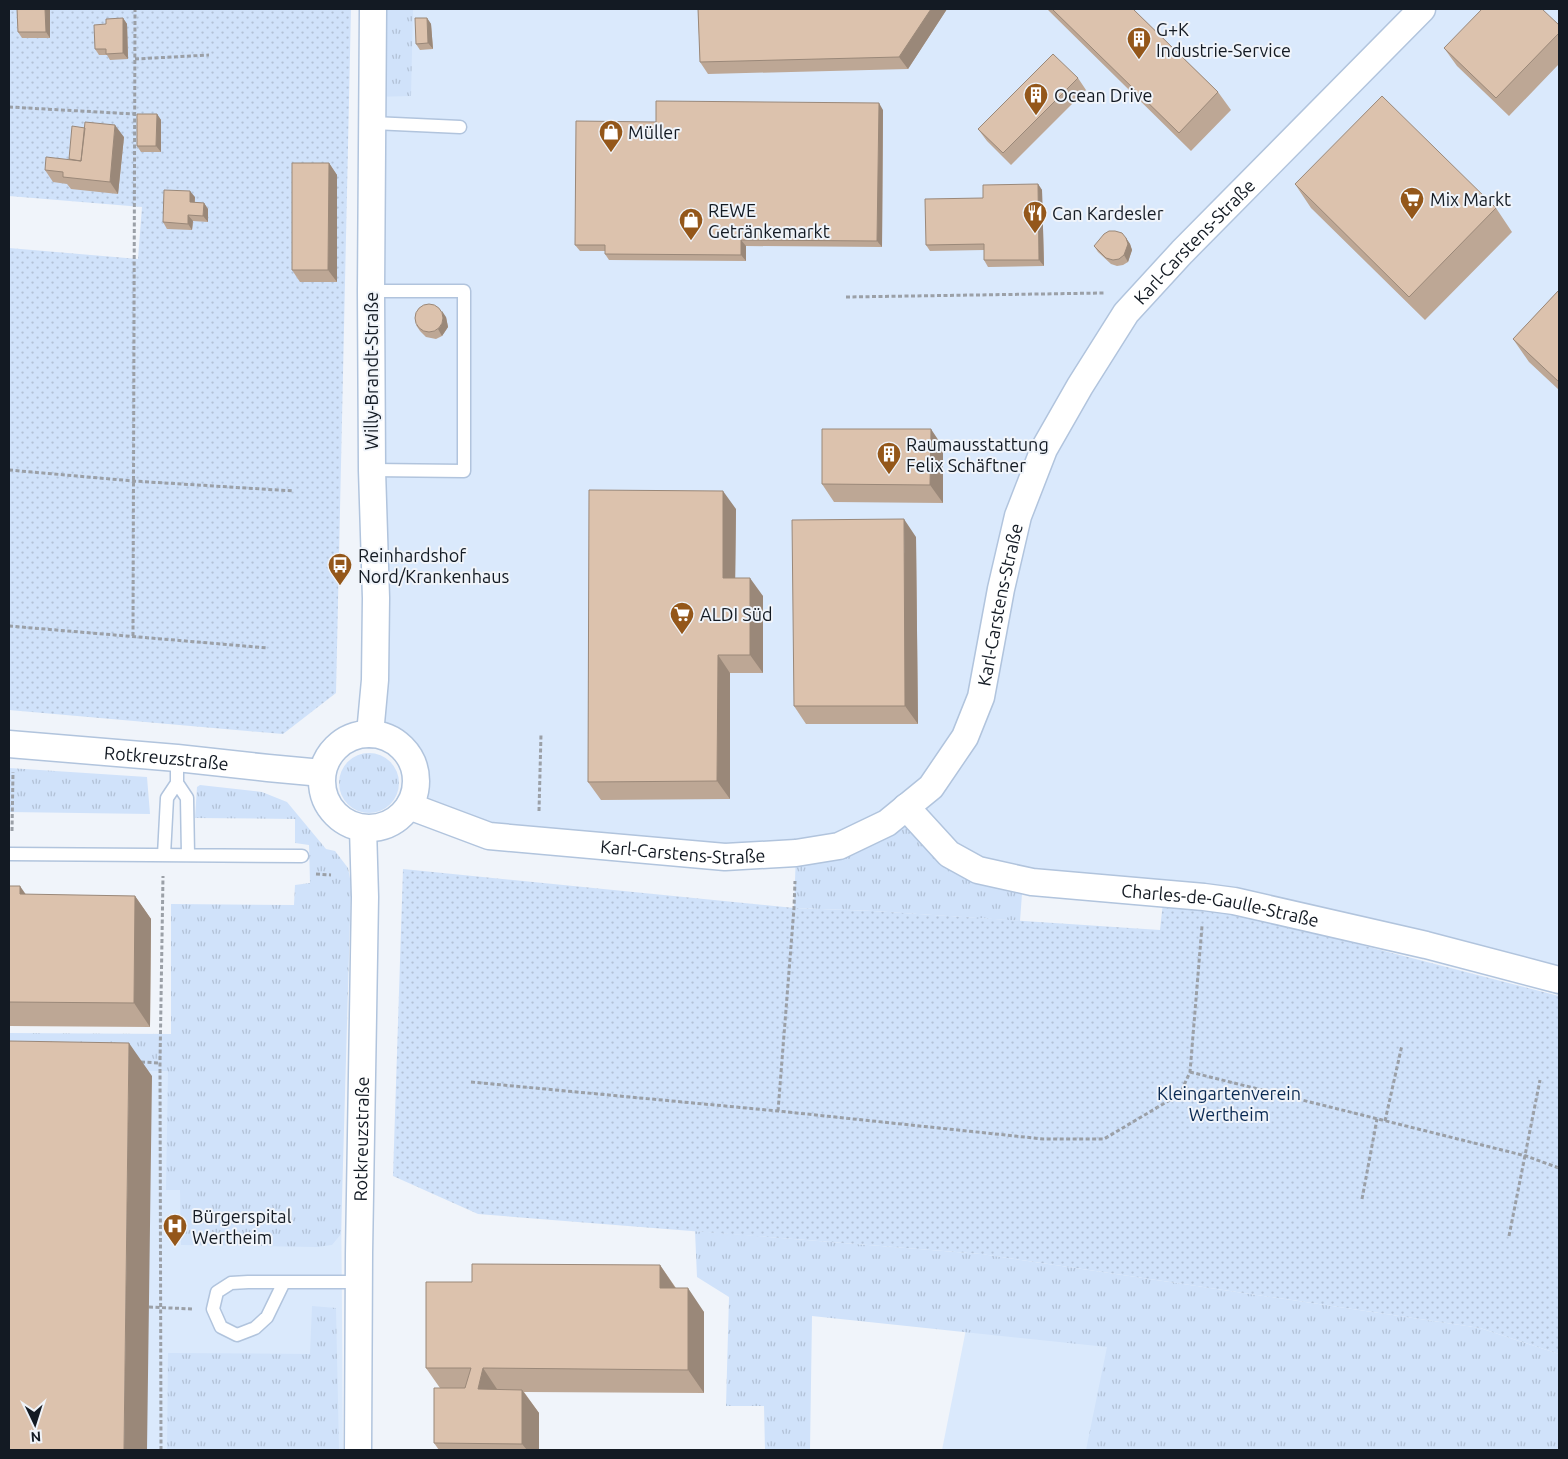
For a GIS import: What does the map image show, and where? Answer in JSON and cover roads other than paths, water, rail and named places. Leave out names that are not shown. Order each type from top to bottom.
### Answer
[{"type":"street","name":"Willy-Brandt-Straße","points":[[370,734],[375,680],[371,291],[373,9]]},
{"type":"street","name":"Karl-Carstens-Straße","points":[[409,806],[489,836],[725,857],[796,853],[839,846],[887,823],[931,787],[964,737],[981,697],[1000,589],[1018,516],[1044,448],[1126,313],[1182,252],[1422,9]]},
{"type":"street","points":[[370,734],[382,736],[397,743],[404,749],[412,763],[416,787],[409,806],[401,816],[385,826],[363,828],[345,822],[332,812],[321,785],[325,761],[339,744],[348,738],[370,734]]},
{"type":"street","name":"Rotkreuzstraße","points":[[11,744],[177,770],[268,768],[322,773]]},
{"type":"street","name":"Charles-de-Gaulle-Straße","points":[[906,807],[949,854],[978,870],[1032,882],[1234,901],[1398,939],[1557,972]]},
{"type":"street","name":"Rotkreuzstraße","points":[[358,1450],[365,897],[363,828]]},
{"type":"lane","points":[[373,123],[460,127]]},
{"type":"lane","points":[[371,291],[464,291],[464,471],[372,470]]},
{"type":"lane","points":[[177,770],[187,798],[188,855]]},
{"type":"lane","points":[[164,855],[167,798],[177,770]]},
{"type":"lane","points":[[10,854],[302,856]]},
{"type":"lane","points":[[284,1282],[267,1317],[255,1328],[237,1335],[221,1327],[213,1309],[217,1292],[231,1283],[284,1282],[359,1282]]},
{"type":"place","name":"G+K Industrie-Service","points":[[1139,60]]},
{"type":"place","name":"Ocean Drive","points":[[1036,116]]},
{"type":"place","name":"Müller","points":[[611,153]]},
{"type":"place","name":"Mix Markt","points":[[1412,220]]},
{"type":"place","name":"Can Kardesler","points":[[1035,234]]},
{"type":"place","name":"REWE Getränkemarkt","points":[[691,241]]},
{"type":"place","name":"Raumausstattung Felix Schäftner","points":[[889,475]]},
{"type":"place","name":"Reinhardshof Nord/Krankenhaus","points":[[340,586]]},
{"type":"place","name":"ALDI Süd","points":[[682,635]]},
{"type":"place","name":"Bürgerspital Wertheim","points":[[175,1247]]},
{"type":"park label","name":"Kleingartenverein Wertheim","points":[[1229,1103]]}]
